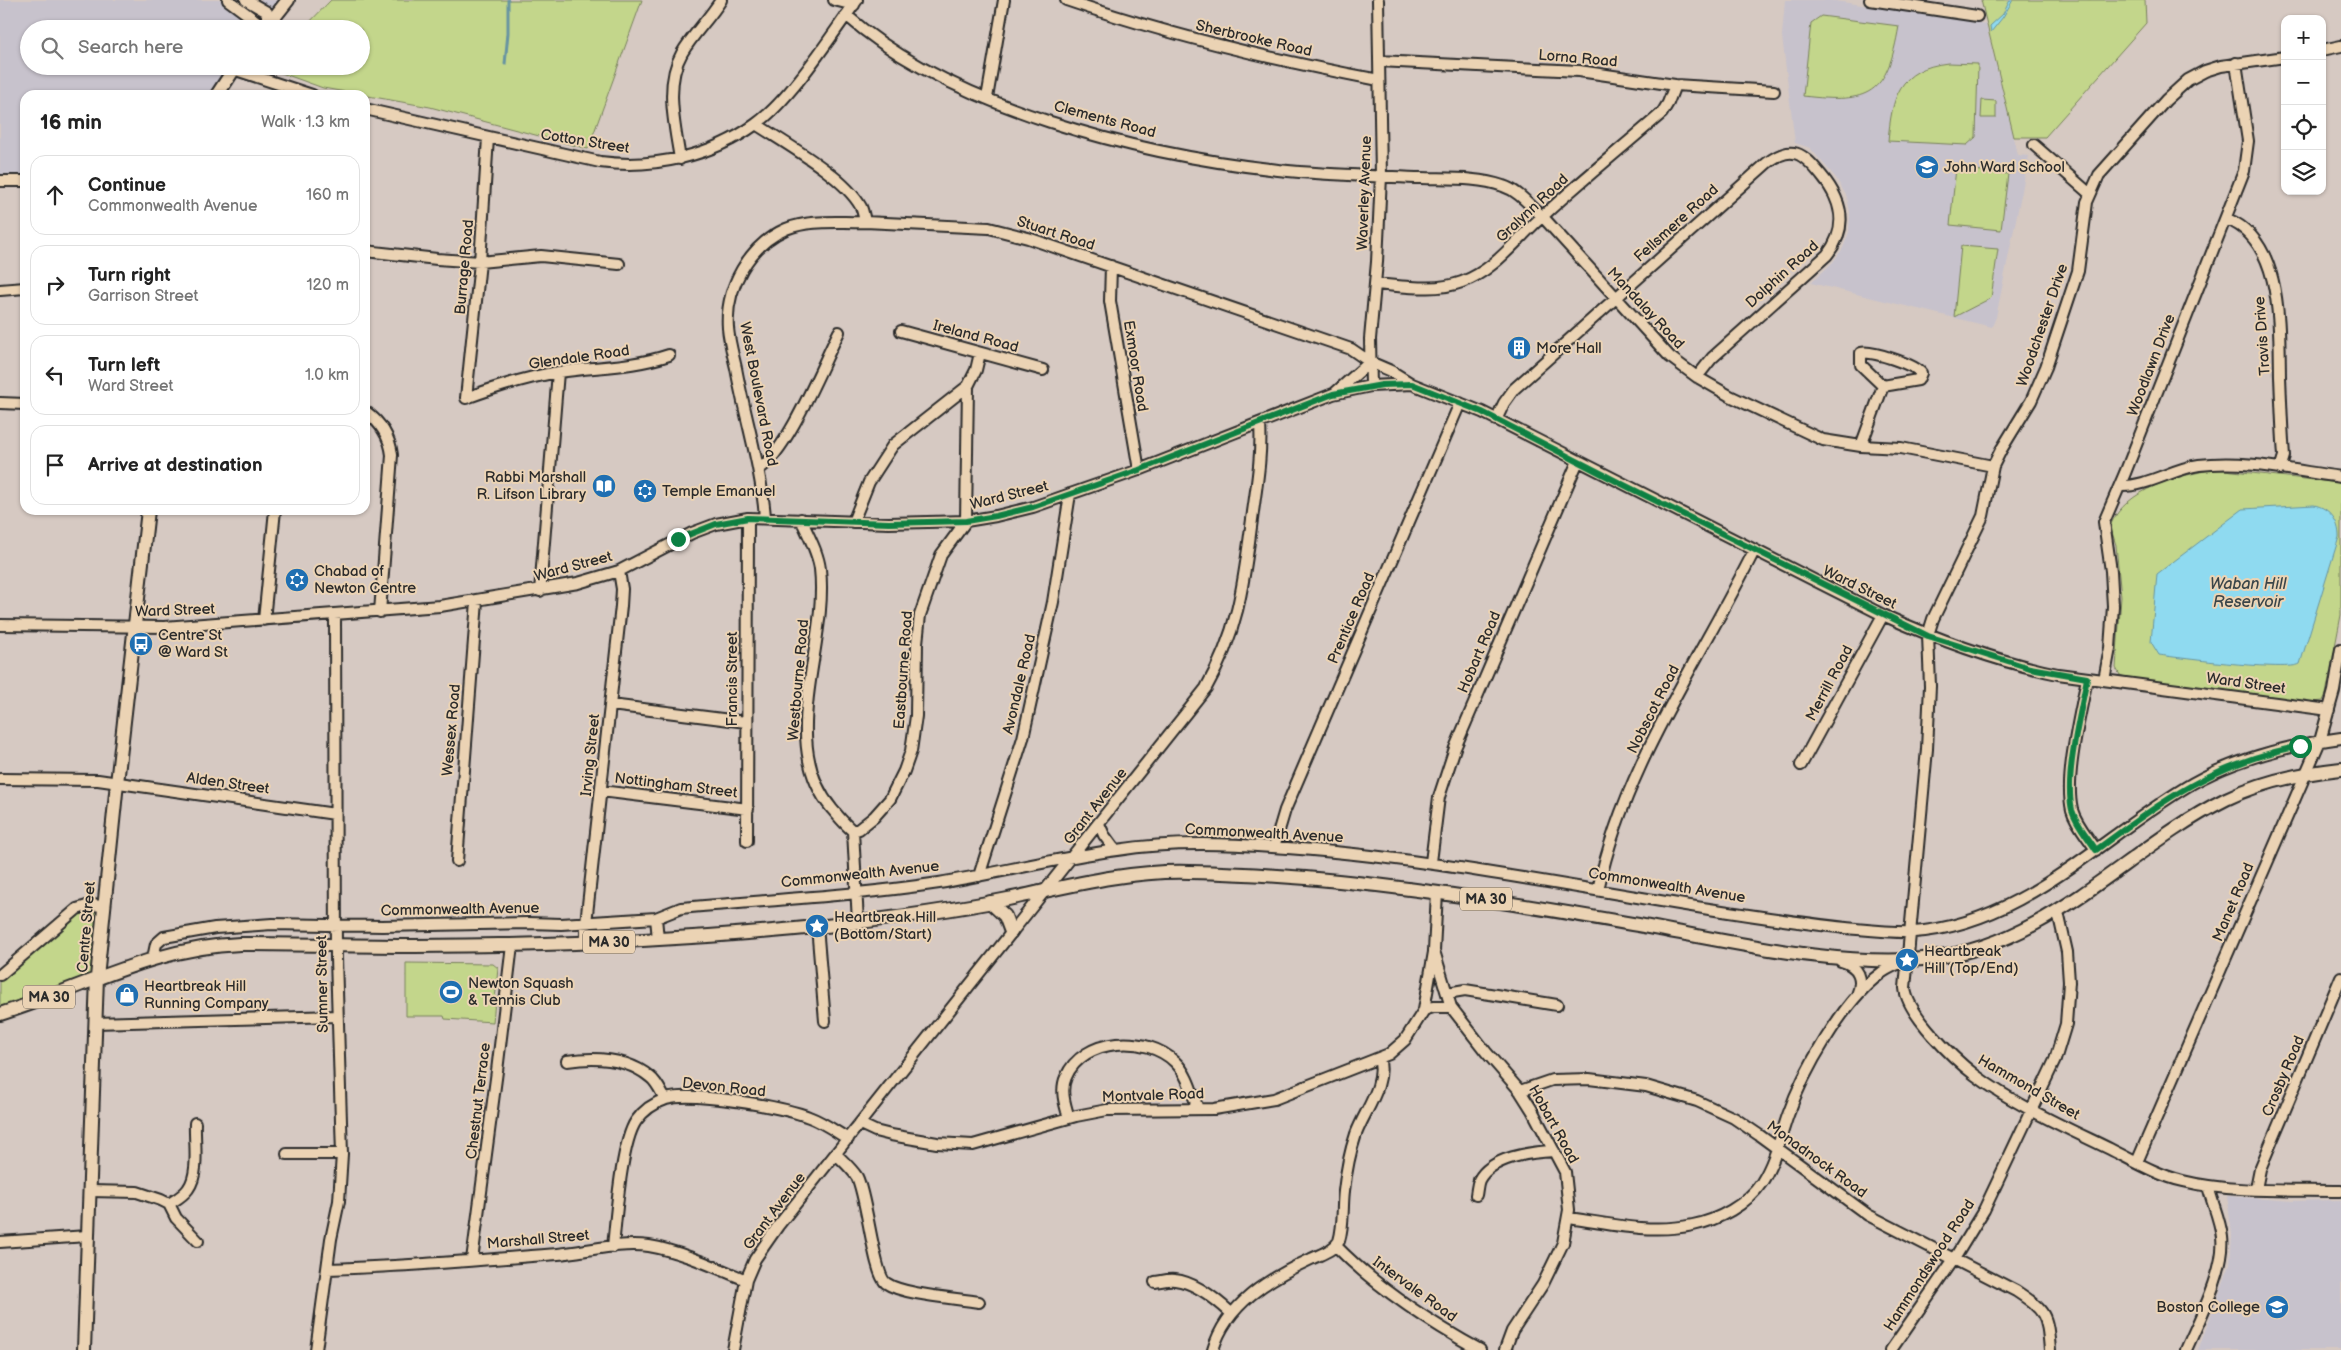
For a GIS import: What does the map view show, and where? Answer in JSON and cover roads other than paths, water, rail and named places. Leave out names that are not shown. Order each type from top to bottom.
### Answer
[{"type":"main road","points":[[272,20],[288,0]]},
{"type":"main road","points":[[220,90],[230,75]]},
{"type":"main road","name":"Centre Street","points":[[84,1350],[97,977],[147,515]]},
{"type":"main road","name":"MA 30","points":[[0,1014],[153,958],[189,950],[234,944],[512,945],[658,939],[923,915],[1128,874],[1180,872],[1298,877],[1437,892],[1816,955],[1907,960],[1937,958],[1984,947],[2034,927],[2175,830],[2222,801],[2249,790],[2304,774],[2341,769]]},
{"type":"main road","points":[[990,902],[1003,914],[1011,932]]},
{"type":"street","points":[[228,0],[255,20]]},
{"type":"street","points":[[246,0],[267,12],[266,20]]},
{"type":"street","points":[[680,159],[672,113],[675,74],[681,55],[721,0]]},
{"type":"street","points":[[834,0],[856,2]]},
{"type":"street","points":[[986,98],[1004,0]]},
{"type":"street","name":"Sherbrooke Road","points":[[1066,0],[1167,32],[1227,48],[1380,80]]},
{"type":"street","name":"Waverley Avenue","points":[[1371,386],[1370,362],[1381,176],[1378,0]]},
{"type":"street","points":[[1870,0],[1977,16]]},
{"type":"street","name":"Cotton Street","points":[[370,110],[585,159],[618,164],[680,159],[699,154],[756,124],[796,82],[856,2]]},
{"type":"street","name":"Clements Road","points":[[846,15],[866,33],[919,67],[986,98],[1045,119],[1105,137],[1191,156],[1276,169],[1381,176]]},
{"type":"street","points":[[2326,49],[2341,46]]},
{"type":"street","name":"Woodchester Drive","points":[[1928,636],[1933,619],[1983,516],[1994,466],[2004,444],[2031,401],[2046,367],[2078,271],[2090,194],[2107,164],[2174,92],[2188,80],[2205,71],[2281,58]]},
{"type":"street","name":"Lorna Road","points":[[1380,61],[1579,71],[1675,85],[1774,91]]},
{"type":"street","name":"Woodlawn Drive","points":[[2104,680],[2112,628],[2113,606],[2111,571],[2104,522],[2120,486],[2183,323],[2227,219],[2244,171],[2248,156],[2244,104],[2236,64]]},
{"type":"street","points":[[255,75],[298,90]]},
{"type":"street","name":"Gralynn Road","points":[[1375,284],[1435,287],[1464,281],[1503,255],[1542,216],[1662,113],[1675,85]]},
{"type":"street","points":[[756,124],[824,170],[847,190],[861,207],[865,222]]},
{"type":"street","name":"Burrage Road","points":[[466,398],[480,262],[488,138]]},
{"type":"street","points":[[2034,145],[2090,194]]},
{"type":"street","name":"Fellsmere Road","points":[[1496,420],[1504,403],[1514,389],[1766,163],[1786,152],[1802,156]]},
{"type":"street","name":"Dolphin Road","points":[[1696,376],[1718,353],[1827,255],[1836,241],[1841,219],[1837,197],[1830,185],[1802,156]]},
{"type":"street","name":"Mandalay Road","points":[[1381,176],[1481,180],[1505,187],[1519,195],[1542,216],[1614,298],[1670,357],[1696,376],[1730,396],[1814,437],[1860,446],[1908,449],[1994,466]]},
{"type":"street","points":[[0,181],[20,181]]},
{"type":"street","name":"Travis Drive","points":[[2227,219],[2242,226],[2256,240],[2273,284],[2279,324],[2284,456],[2280,469]]},
{"type":"street","name":"Stuart Road","points":[[865,222],[989,228],[1028,238],[1351,349],[1370,362]]},
{"type":"street","name":"West Boulevard Road","points":[[765,517],[759,469],[728,327],[735,282],[747,260],[767,241],[787,229],[817,223],[865,222]]},
{"type":"street","points":[[370,252],[480,262],[541,256],[619,264]]},
{"type":"street","name":"Exmoor Road","points":[[1111,266],[1110,301],[1139,470]]},
{"type":"street","points":[[0,290],[20,288]]},
{"type":"street","name":"Ireland Road","points":[[901,331],[1043,370]]},
{"type":"street","points":[[759,469],[769,462],[784,440],[806,402],[839,332]]},
{"type":"street","points":[[1872,352],[1920,371],[1921,378],[1918,380],[1883,386],[1861,365],[1861,353],[1872,352]]},
{"type":"street","points":[[853,522],[869,482],[893,445],[968,386],[976,370],[980,353]]},
{"type":"street","name":"Glendale Road","points":[[466,398],[514,381],[558,372],[635,365],[669,355]]},
{"type":"street","name":"Ward Street","points":[[1333,394],[1370,362],[1391,371],[1412,384],[1496,420],[1754,551],[1928,636],[2030,668],[2087,678],[2329,710]]},
{"type":"street","points":[[540,591],[558,372]]},
{"type":"street","name":"Ward Street","points":[[0,625],[164,627],[380,612],[477,601],[578,583],[619,571],[692,533],[716,524],[748,518],[765,517],[853,522],[966,521],[1033,507],[1139,470],[1333,394],[1371,386],[1412,384]]},
{"type":"street","points":[[966,521],[968,386]]},
{"type":"street","points":[[1860,446],[1883,386]]},
{"type":"street","points":[[0,403],[20,404]]},
{"type":"street","name":"Prentice Road","points":[[1274,847],[1285,810],[1460,403]]},
{"type":"street","points":[[370,416],[383,429],[390,444],[392,455],[380,612]]},
{"type":"street","name":"Grant Avenue","points":[[733,1350],[746,1280],[755,1259],[778,1226],[1206,688],[1230,638],[1245,575],[1260,455],[1260,424]]},
{"type":"street","name":"Hobart Road","points":[[1431,862],[1439,797],[1455,748],[1578,461]]},
{"type":"street","points":[[2120,486],[2133,485],[2185,468],[2211,464],[2239,464],[2341,477]]},
{"type":"street","name":"Avondale Road","points":[[979,876],[1023,738],[1053,602],[1070,494]]},
{"type":"street","points":[[264,620],[274,515]]},
{"type":"street","name":"Francis Street","points":[[747,841],[748,518]]},
{"type":"street","name":"Westbourne Road","points":[[801,519],[818,562],[820,576],[819,616],[807,722],[808,759],[815,781],[823,797],[846,826],[853,831]]},
{"type":"street","name":"Eastbourne Road","points":[[853,831],[859,829],[874,817],[890,799],[908,761],[916,716],[917,643],[920,615],[941,555],[966,521]]},
{"type":"street","name":"Nobscot Road","points":[[1598,890],[1609,848],[1649,748],[1754,551]]},
{"type":"street","name":"Irving Street","points":[[586,943],[586,922],[622,593],[619,571]]},
{"type":"street","name":"Wessex Road","points":[[457,861],[477,601]]},
{"type":"street","name":"Sumner Street","points":[[316,1350],[339,1201],[342,1154],[337,1016],[334,814],[334,615]]},
{"type":"street","name":"Merrill Road","points":[[1801,765],[1883,615]]},
{"type":"street","name":"Hammond Street","points":[[1928,636],[1930,686],[1927,749],[1907,960],[1906,994],[1923,1022],[1958,1062],[1976,1076],[2032,1110],[2147,1168],[2182,1181],[2208,1186],[2341,1191]]},
{"type":"street","name":"Manet Road","points":[[2137,1162],[2304,774],[2320,741],[2329,710],[2341,649]]},
{"type":"street","points":[[2087,678],[2071,775],[2071,796],[2072,810],[2096,850]]},
{"type":"street","points":[[611,705],[746,722]]},
{"type":"street","name":"Commonwealth Avenue","points":[[153,958],[154,950],[159,940],[189,931],[272,924],[586,922],[656,918],[681,908],[905,888],[1115,850],[1188,844],[1274,847],[1431,862],[1794,922],[1866,930],[1910,932],[1951,926],[1989,915],[2023,897],[2096,850],[2152,809],[2205,777],[2254,757],[2320,741],[2341,738]]},
{"type":"street","name":"Alden Street","points":[[0,779],[98,780],[334,814]]},
{"type":"street","name":"Nottingham Street","points":[[601,791],[748,808]]},
{"type":"street","points":[[1099,824],[1104,836],[1115,850]]},
{"type":"street","points":[[853,831],[858,922]]},
{"type":"street","name":"Hobart Road","points":[[1437,892],[1434,951],[1451,1007],[1486,1052],[1520,1091],[1565,1172],[1568,1218],[1566,1234],[1559,1254],[1512,1331],[1505,1350]]},
{"type":"street","points":[[0,975],[77,909],[87,906],[104,906]]},
{"type":"street","name":"Hammondswood Road","points":[[1891,1350],[1954,1259],[1984,1210],[2055,1060],[2066,1024],[2070,982],[2066,945],[2058,912]]},
{"type":"street","points":[[656,918],[658,939]]},
{"type":"street","points":[[817,926],[825,1022]]},
{"type":"street","name":"Chestnut Terrace","points":[[472,1260],[498,1071],[512,945]]},
{"type":"street","name":"Montvale Road","points":[[860,1124],[891,1136],[937,1143],[973,1145],[1069,1118],[1123,1109],[1198,1109],[1274,1099],[1380,1058],[1401,1044],[1424,1010],[1434,951]]},
{"type":"street","points":[[1816,955],[1847,962],[1855,967],[1861,982],[1855,1000]]},
{"type":"street","points":[[1568,1218],[1658,1229],[1692,1226],[1729,1211],[1754,1192],[1762,1182],[1778,1148],[1788,1114],[1804,1077],[1824,1041],[1855,1000],[1882,972],[1907,960]]},
{"type":"street","name":"Crosby Road","points":[[2256,1189],[2260,1169],[2341,977]]},
{"type":"street","points":[[1447,993],[1465,990],[1557,1005]]},
{"type":"street","points":[[1424,1010],[1434,1007],[1451,1007]]},
{"type":"street","points":[[95,1023],[337,1016]]},
{"type":"street","points":[[1069,1118],[1063,1091],[1066,1077],[1071,1068],[1085,1055],[1120,1044],[1138,1044],[1149,1047],[1175,1061],[1188,1083],[1198,1109]]},
{"type":"street","points":[[567,1061],[595,1058],[630,1066],[653,1080],[665,1099]]},
{"type":"street","points":[[1213,1350],[1217,1336],[1231,1313],[1258,1288],[1336,1246],[1341,1234],[1344,1190],[1352,1148],[1361,1120],[1381,1077],[1380,1058]]},
{"type":"street","name":"Monadnock Road","points":[[1520,1091],[1540,1083],[1562,1079],[1618,1082],[1646,1086],[1679,1095],[1716,1109],[1734,1118],[1778,1148],[1868,1215],[2016,1291],[2038,1306],[2045,1314],[2047,1321],[2050,1350]]},
{"type":"street","name":"Devon Road","points":[[613,1247],[626,1148],[631,1130],[642,1114],[665,1099],[690,1097],[774,1108],[808,1117],[848,1139]]},
{"type":"street","points":[[169,1204],[183,1195],[192,1182],[195,1123]]},
{"type":"street","points":[[1476,1195],[1481,1177],[1496,1165],[1535,1152],[1554,1151]]},
{"type":"street","points":[[287,1154],[342,1154]]},
{"type":"street","points":[[837,1154],[858,1179],[873,1239],[878,1272],[884,1282],[897,1289],[979,1302]]},
{"type":"street","points":[[2186,1350],[2211,1292],[2223,1252],[2218,1217],[2208,1186]]},
{"type":"street","points":[[90,1191],[137,1192],[154,1196],[169,1204],[176,1218],[198,1241]]},
{"type":"street","points":[[0,1242],[87,1236]]},
{"type":"street","name":"Marshall Street","points":[[327,1269],[472,1260],[613,1247],[649,1246],[671,1252],[746,1280]]},
{"type":"street","name":"Intervale Road","points":[[1336,1246],[1357,1265],[1429,1320],[1480,1350]]},
{"type":"street","points":[[1155,1282],[1172,1279],[1185,1283],[1219,1303],[1231,1313]]},
{"type":"water","points":[[2010,0],[2013,0],[1991,32],[1990,26],[2003,14]]},
{"type":"water","name":"Waban Hill Reservoir","points":[[2314,505],[2329,512],[2339,531],[2339,537],[2300,664],[2291,666],[2255,665],[2159,655],[2151,642],[2157,574],[2243,509]]},
{"type":"waterway","points":[[505,64],[508,33],[508,0]]},
{"type":"place","name":"John Ward School","points":[[1927,167]]},
{"type":"place","name":"More Hall","points":[[1519,348]]},
{"type":"place","name":"Rabbi Marshall R. Lifson Library","points":[[604,486]]},
{"type":"place","name":"Temple Emanuel","points":[[645,491]]},
{"type":"place","name":"Chabad of Newton Centre","points":[[297,580]]},
{"type":"place","name":"Centre St @ Ward St","points":[[141,644]]},
{"type":"place","name":"Heartbreak Hill (Bottom/Start)","points":[[817,926]]},
{"type":"place","name":"Heartbreak Hill (Top/End)","points":[[1907,960]]},
{"type":"place","name":"Newton Squash & Tennis Club","points":[[451,992]]},
{"type":"place","name":"Heartbreak Hill Running Company","points":[[127,995]]},
{"type":"place","name":"Boston College","points":[[2277,1307]]}]
